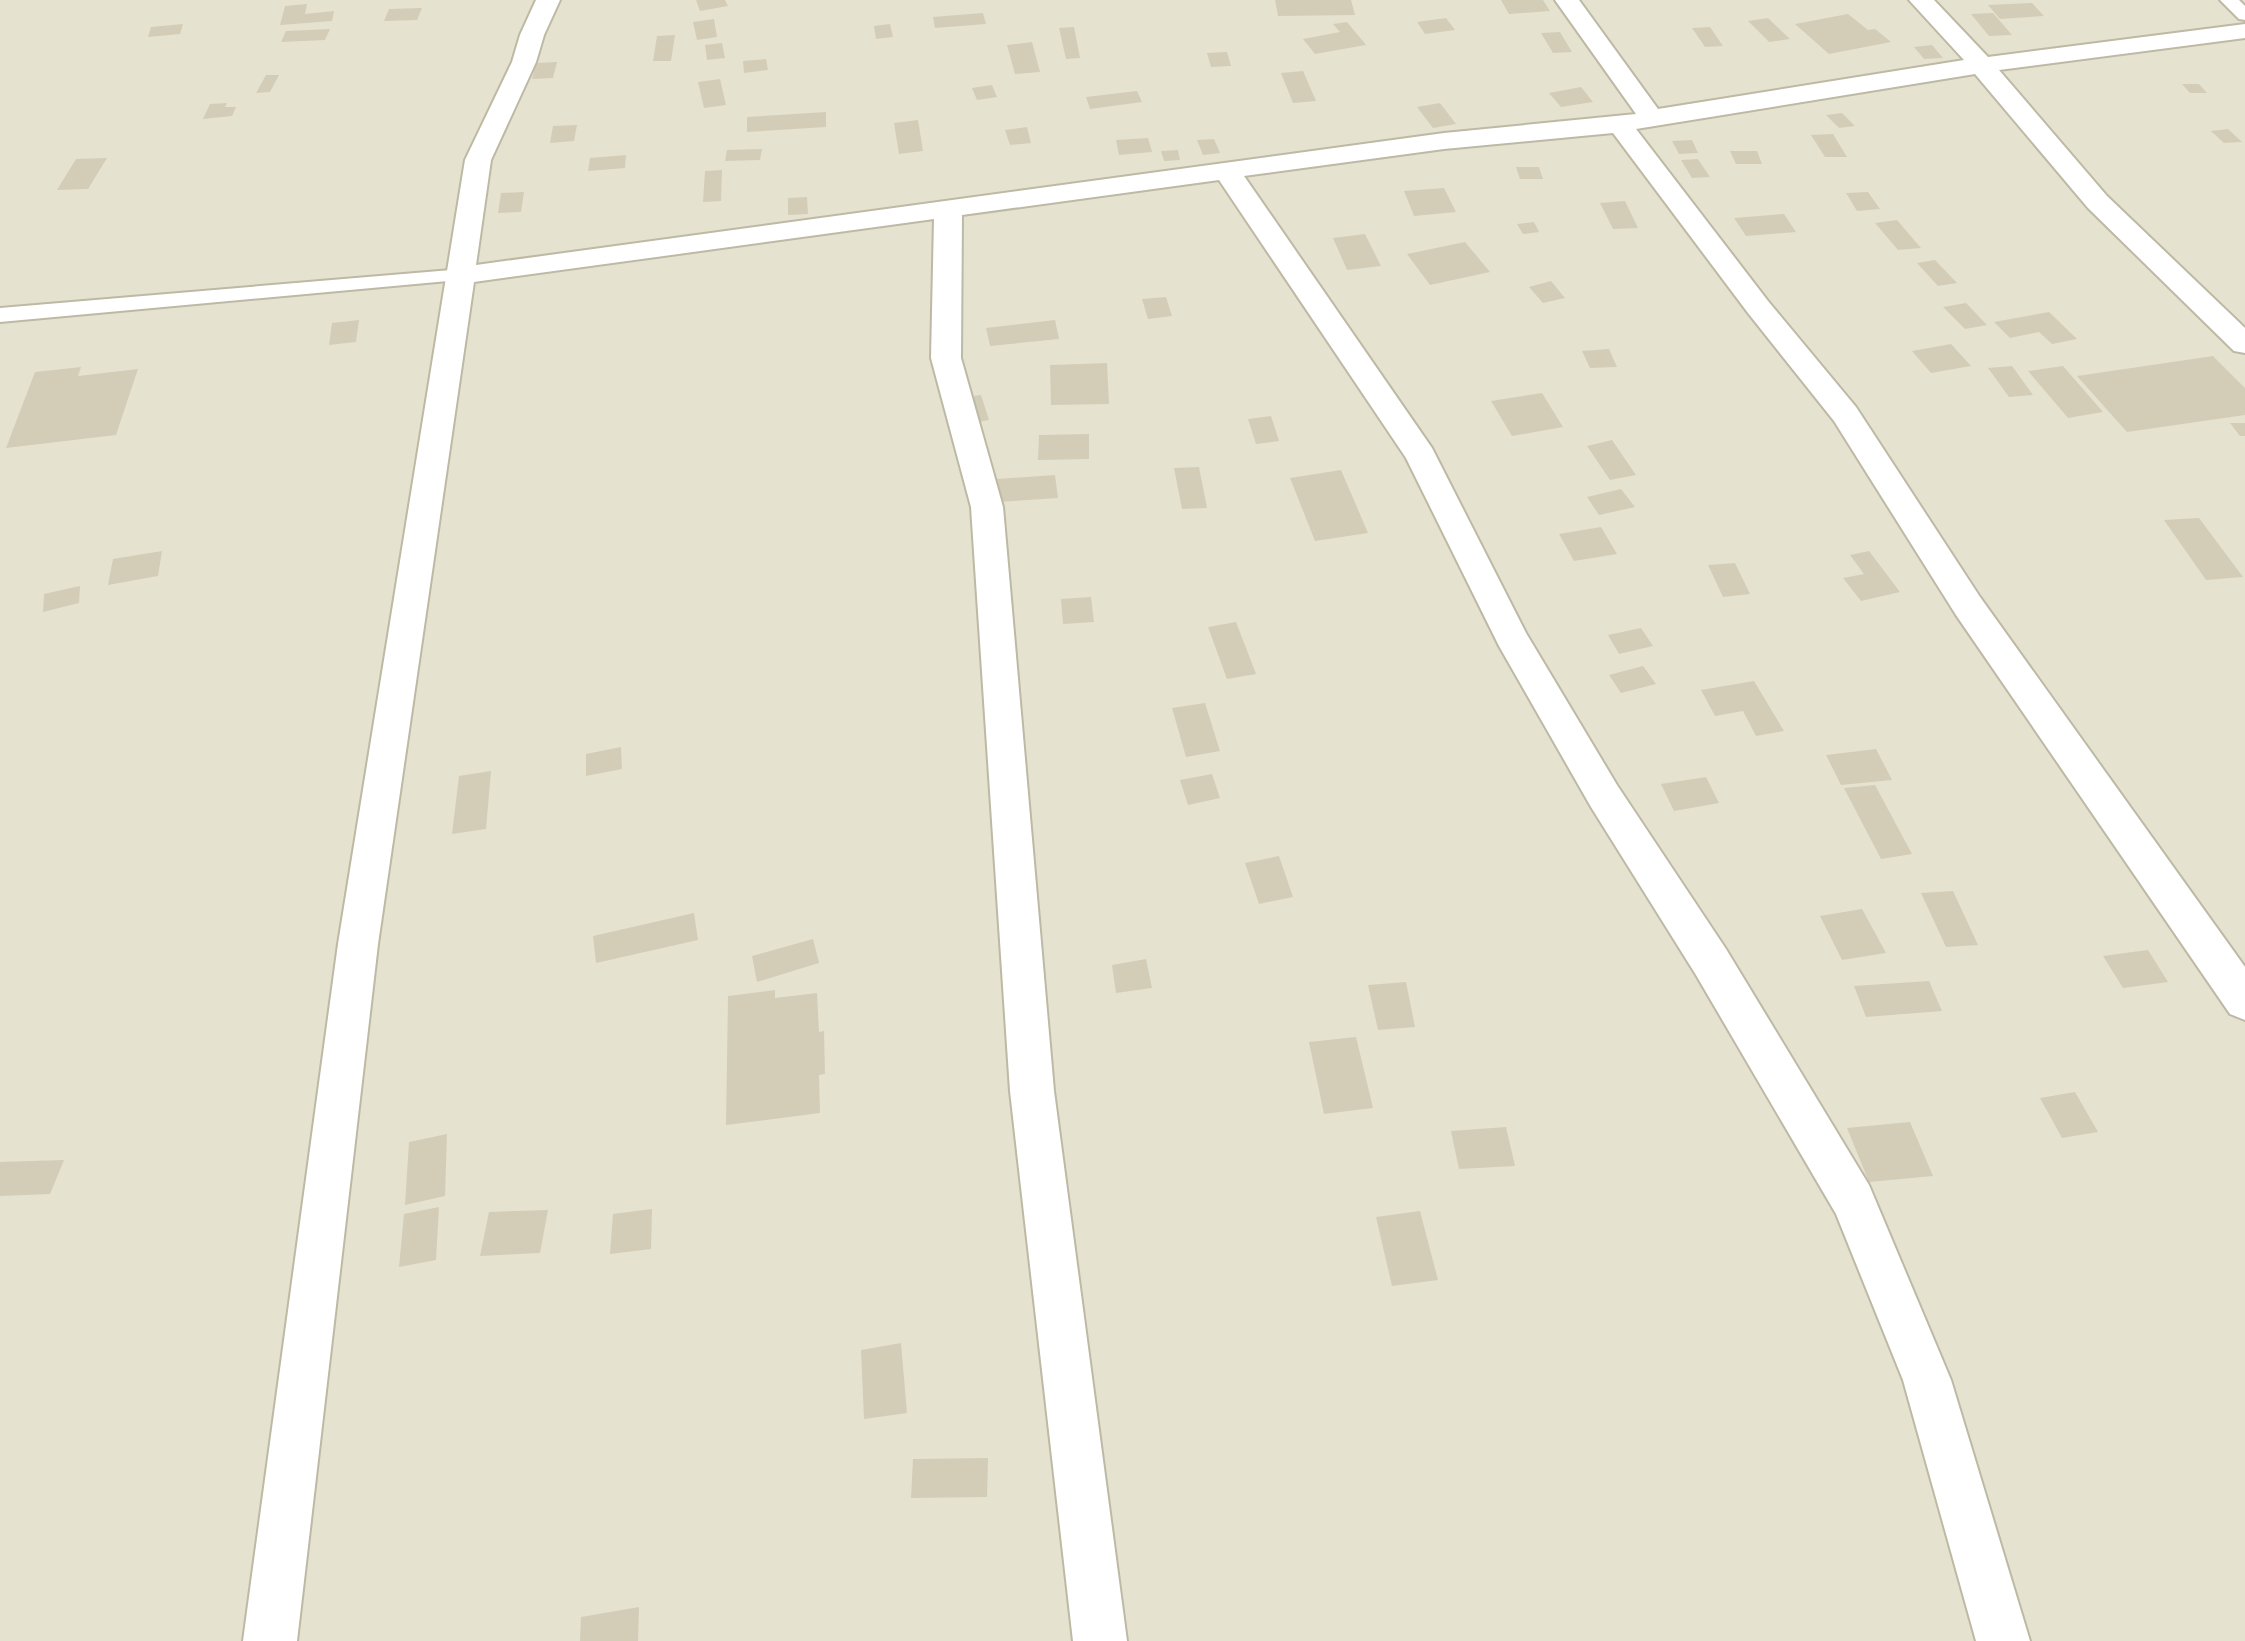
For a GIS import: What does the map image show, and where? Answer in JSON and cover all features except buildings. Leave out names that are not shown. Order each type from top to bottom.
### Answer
[{"type":"street","points":[[270,1641],[358,944],[463,275],[478,160],[524,62],[532,35],[548,0]]},
{"type":"street","points":[[1567,0],[1708,242],[1845,414],[1968,606],[2245,1001]]},
{"type":"street","points":[[1921,0],[1983,65],[2078,181],[2245,344]]},
{"type":"street","points":[[463,275],[1444,141],[1636,122],[1983,65],[2245,31]]},
{"type":"street","points":[[1226,170],[1420,456],[1511,637],[1604,796],[1711,962],[1853,1201],[1927,1380],[2003,1641]]},
{"type":"street","points":[[948,210],[946,358],[987,507],[1032,1091],[1101,1641]]},
{"type":"lane","points":[[2229,0],[2245,15]]},
{"type":"lane","points":[[0,315],[463,275]]},
{"type":"shaded area","points":[[0,0],[2245,0],[2245,1641],[0,1641]]}]
